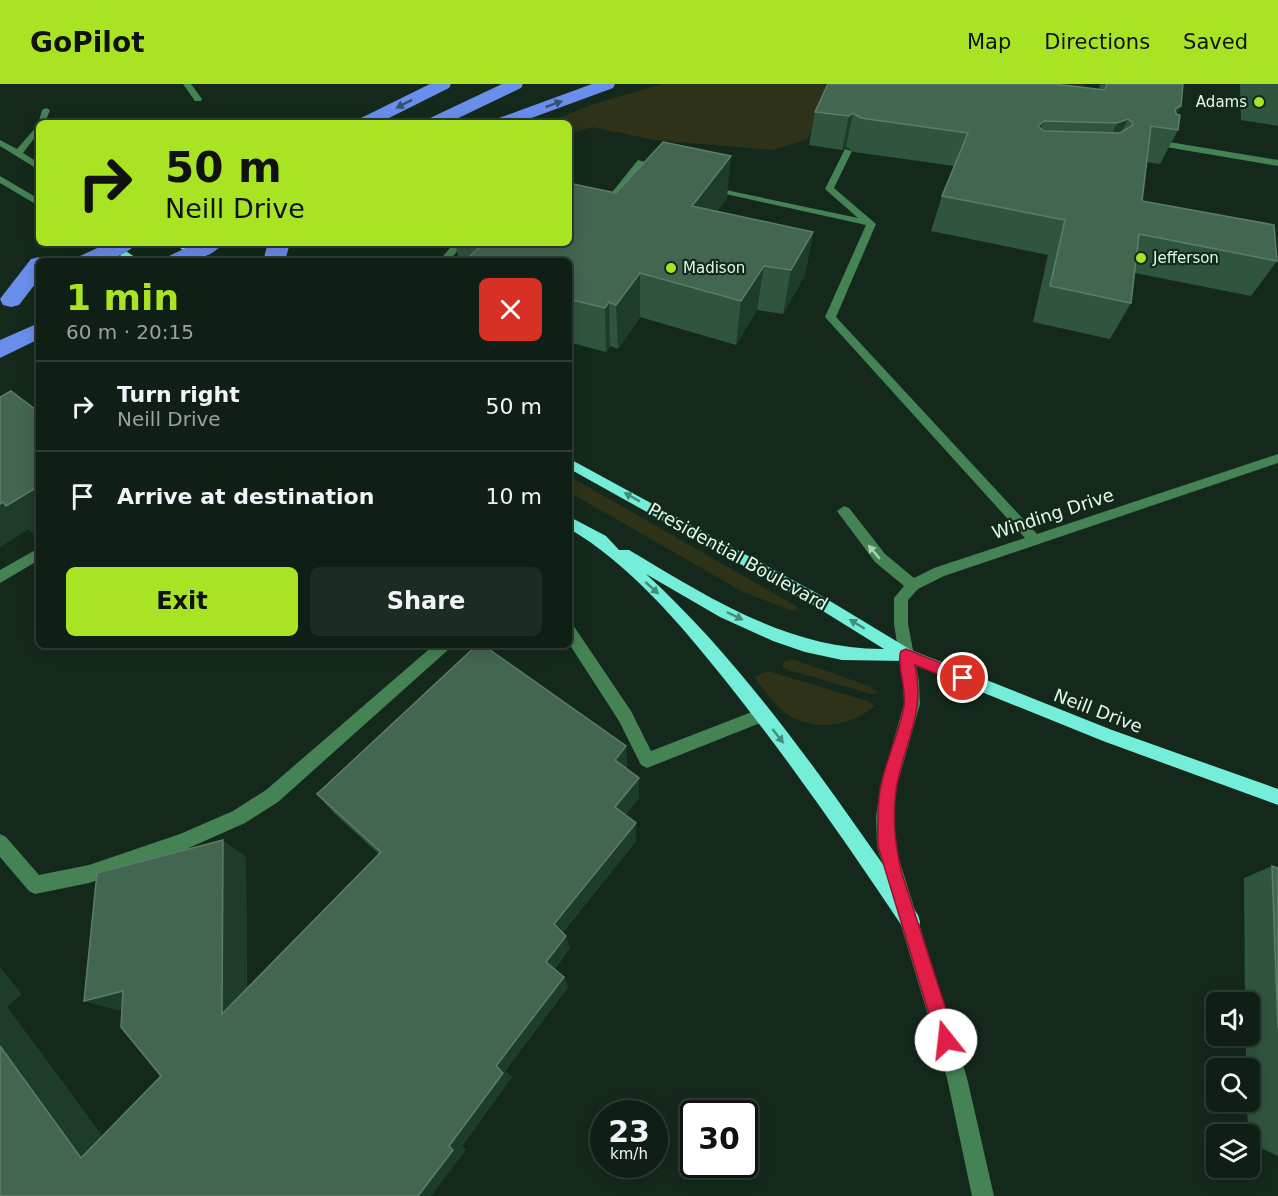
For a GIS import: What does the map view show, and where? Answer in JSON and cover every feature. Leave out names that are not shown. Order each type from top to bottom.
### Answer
[{"type":"highway","points":[[371,120],[443,84]]},
{"type":"highway","points":[[440,120],[515,84]]},
{"type":"highway","points":[[510,120],[607,84]]},
{"type":"highway","points":[[93,258],[114,246]]},
{"type":"highway","points":[[6,302],[36,267]]},
{"type":"highway","points":[[6,302],[36,287]]},
{"type":"highway","points":[[2,349],[36,332]]},
{"type":"highway","points":[[2,349],[36,340]]},
{"type":"main road","points":[[117,246],[132,258]]},
{"type":"main road","name":"Presidential Boulevard","points":[[572,464],[814,599],[906,655]]},
{"type":"main road","points":[[572,523],[692,595],[790,642],[835,653],[906,655]]},
{"type":"main road","points":[[593,535],[683,619],[762,715],[851,834],[911,922]]},
{"type":"main road","name":"Neill Drive","points":[[906,655],[1109,736],[1278,797]]},
{"type":"street","points":[[187,84],[198,99]]},
{"type":"street","points":[[42,120],[46,110]]},
{"type":"street","points":[[18,154],[36,130]]},
{"type":"street","points":[[0,142],[36,165]]},
{"type":"street","points":[[1163,144],[1278,163]]},
{"type":"street","points":[[848,151],[829,189],[872,224]]},
{"type":"street","points":[[597,217],[641,162]]},
{"type":"street","points":[[632,173],[644,175]]},
{"type":"street","points":[[0,179],[36,201]]},
{"type":"street","points":[[700,187],[872,224]]},
{"type":"street","points":[[872,224],[830,317],[1035,540]]},
{"type":"street","points":[[446,258],[456,246]]},
{"type":"street","name":"Winding Drive","points":[[913,585],[939,572],[1278,458]]},
{"type":"street","points":[[844,511],[879,558],[913,585],[901,598],[900,624],[911,681],[912,704],[888,789],[885,817],[886,846],[957,1078],[983,1196]]},
{"type":"street","points":[[0,577],[36,555]]},
{"type":"street","points":[[572,635],[625,716],[646,760],[762,715]]},
{"type":"street","points":[[0,843],[35,885],[89,874],[182,842],[239,817],[272,796],[441,648]]},
{"type":"green space","points":[[662,84],[1085,84],[1078,97],[819,122],[806,140],[772,150],[654,140],[592,127],[572,133],[572,120],[554,120],[590,105]]},
{"type":"green space","points":[[572,478],[798,608],[792,611],[741,591],[572,494]]},
{"type":"green space","points":[[792,659],[869,686],[878,693],[871,694],[782,668],[784,662]]},
{"type":"green space","points":[[768,671],[867,701],[875,706],[866,713],[845,722],[810,724],[788,715],[770,698],[754,677]]},
{"type":"building","points":[[828,84],[1054,84],[1105,90],[1107,84],[1183,84],[1181,106],[1175,109],[1176,114],[1180,115],[1178,130],[1151,126],[1142,201],[1274,225],[1277,261],[1139,234],[1131,303],[1050,286],[1065,220],[942,196],[968,133],[861,118],[853,113],[849,116],[815,112]],"holes":[[[1128,119],[1133,125],[1120,133],[1044,131],[1038,126],[1044,121],[1117,123]]]},
{"type":"building","points":[[663,142],[731,156],[692,206],[813,232],[791,270],[764,266],[741,301],[640,273],[616,305],[609,302],[605,308],[572,300],[572,258],[468,258],[481,246],[572,246],[572,184],[616,193]]},
{"type":"building","points":[[11,391],[36,410],[36,488],[6,506],[3,502],[0,504],[0,397]]},
{"type":"building","points":[[474,648],[487,648],[626,746],[615,760],[639,778],[615,807],[636,823],[554,924],[566,936],[546,962],[564,977],[496,1066],[503,1073],[449,1146],[453,1150],[418,1196],[0,1196],[0,1046],[81,1158],[161,1076],[121,1027],[123,991],[84,1001],[97,873],[223,840],[222,1014],[381,852],[317,794]]},
{"type":"building","points":[[1272,866],[1278,868],[1278,1028]]},
{"type":"place","name":"Adams","points":[[1259,102]]},
{"type":"place","name":"Jefferson","points":[[1141,258]]},
{"type":"place","name":"Madison","points":[[671,268]]},
{"type":"route","points":[[946,1040],[886,846],[885,817],[888,789],[912,704],[911,681],[906,655],[963,678]]}]
